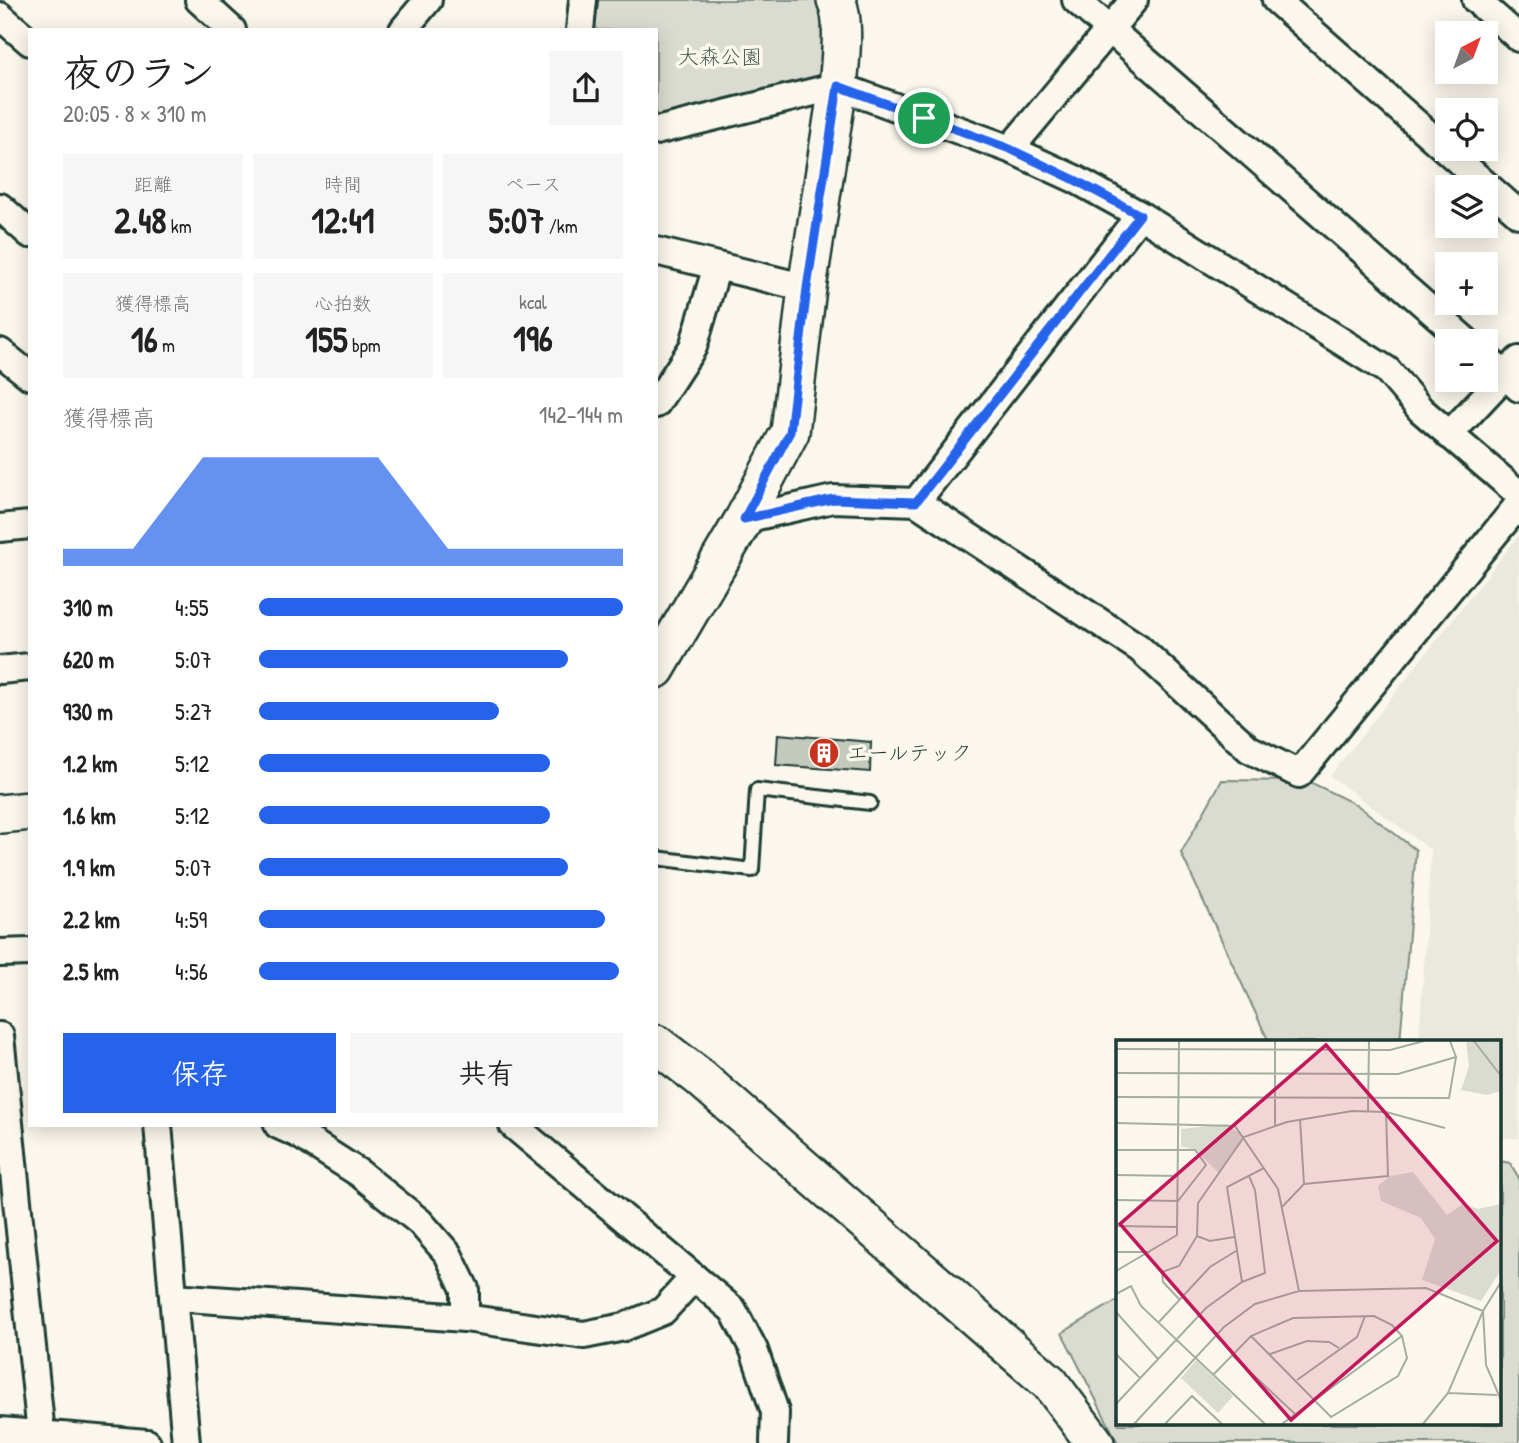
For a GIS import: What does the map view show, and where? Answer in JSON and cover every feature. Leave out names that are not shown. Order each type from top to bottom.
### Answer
[{"type":"street","points":[[198,0],[230,28]]},
{"type":"street","points":[[580,28],[583,0]]},
{"type":"street","points":[[658,666],[744,519],[790,432],[807,288],[838,86],[841,55],[840,9],[836,0]]},
{"type":"street","points":[[1076,0],[1452,329]]},
{"type":"street","points":[[1010,149],[1135,0]]},
{"type":"street","points":[[1276,0],[1519,214]]},
{"type":"street","points":[[1476,0],[1519,38]]},
{"type":"street","points":[[404,28],[420,3]]},
{"type":"street","points":[[0,16],[28,40]]},
{"type":"street","points":[[658,131],[838,86],[1010,149],[1140,215],[1387,370],[1421,410],[1519,494]]},
{"type":"street","points":[[0,207],[28,232]]},
{"type":"street","points":[[916,502],[1140,215]]},
{"type":"street","points":[[0,229],[28,234]]},
{"type":"street","points":[[658,251],[807,288]]},
{"type":"street","points":[[658,401],[692,347],[717,266]]},
{"type":"street","points":[[0,352],[28,374]]},
{"type":"street","points":[[1449,435],[1507,370]]},
{"type":"street","points":[[744,519],[833,499],[916,502],[1139,648],[1249,750],[1299,774],[1519,504]]},
{"type":"street","points":[[0,528],[28,525]]},
{"type":"street","points":[[0,670],[28,667]]},
{"type":"street","points":[[0,814],[28,811]]},
{"type":"street","points":[[0,953],[28,952]]},
{"type":"street","points":[[0,1036],[41,1434]]},
{"type":"street","points":[[658,1046],[698,1076],[1050,1383],[1095,1443]]},
{"type":"street","points":[[158,1127],[186,1443]]},
{"type":"street","points":[[282,1127],[300,1135],[359,1173],[421,1222],[448,1254],[465,1289],[465,1318]]},
{"type":"street","points":[[515,1127],[733,1310],[754,1350],[775,1412],[774,1443]]},
{"type":"street","points":[[173,1297],[465,1318],[584,1335],[624,1327],[663,1311],[694,1277]]},
{"type":"street","points":[[0,1431],[147,1443]]},
{"type":"lane","points":[[658,858],[752,870],[757,790],[870,803]]},
{"type":"shaded area","points":[[1519,535],[1519,1138],[1502,1138],[1502,1040],[1419,1040],[1431,850],[1330,776]]},
{"type":"green space","name":"大森公園","points":[[589,0],[834,0],[838,86],[658,131],[658,28],[591,28]]},
{"type":"green space","points":[[1222,780],[1308,781],[1357,805],[1416,850],[1400,1040],[1268,1040],[1181,853]]},
{"type":"green space","points":[[1502,1161],[1510,1163],[1519,1178],[1519,1443],[1118,1443],[1062,1333],[1116,1301],[1116,1426],[1502,1426]]},
{"type":"building","name":"エールテック","points":[[778,734],[871,742],[870,772],[776,765]]},
{"type":"place","name":"エールテック","points":[[824,753]]},
{"type":"route","points":[[838,86],[924,118],[1010,149],[1140,215],[916,502],[833,499],[744,519],[790,432],[807,288],[838,86]]}]
